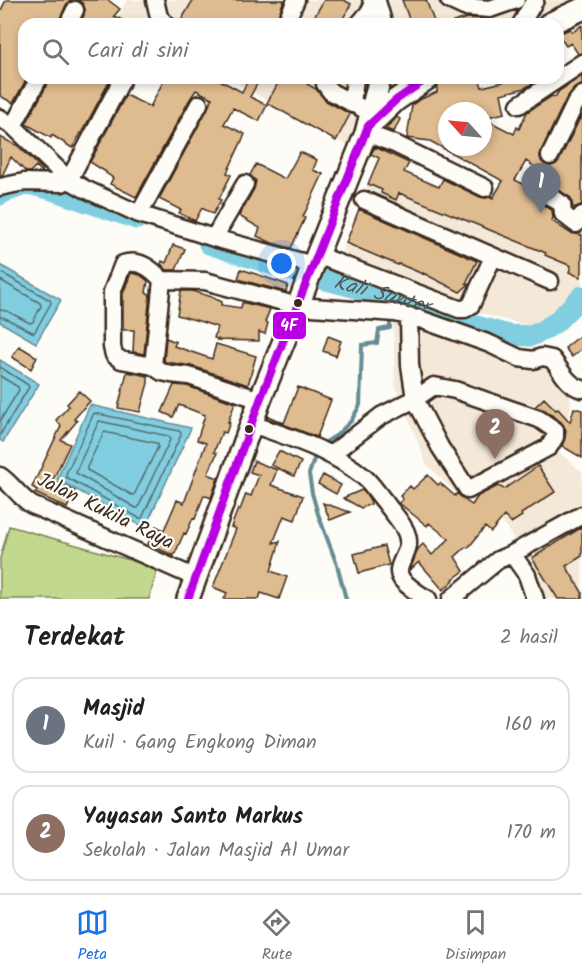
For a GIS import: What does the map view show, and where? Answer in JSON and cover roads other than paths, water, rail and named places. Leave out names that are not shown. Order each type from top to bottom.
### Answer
[{"type":"main road","points":[[562,18],[582,9]]},
{"type":"main road","points":[[188,599],[260,400],[371,122],[379,84]]},
{"type":"main road","points":[[371,122],[396,100],[419,84]]},
{"type":"street","points":[[155,0],[160,18]]},
{"type":"street","points":[[288,18],[296,0]]},
{"type":"street","points":[[449,0],[464,7],[490,9],[516,0]]},
{"type":"street","points":[[525,18],[535,0]]},
{"type":"street","points":[[564,75],[582,63]]},
{"type":"street","points":[[35,84],[7,122],[69,180],[139,214],[214,238],[308,278],[375,311],[402,315],[490,344],[519,358],[552,359],[563,376],[578,388],[574,394],[582,402]]},
{"type":"street","points":[[0,187],[24,182],[62,183],[69,180],[120,84]]},
{"type":"street","points":[[325,84],[328,89],[352,104],[395,144],[485,188]]},
{"type":"street","points":[[352,104],[354,84]]},
{"type":"street","points":[[519,105],[550,84]]},
{"type":"street","points":[[550,156],[575,104],[582,95]]},
{"type":"street","points":[[139,214],[198,104]]},
{"type":"street","points":[[214,238],[245,184]]},
{"type":"street","points":[[541,191],[562,204],[563,214],[580,223]]},
{"type":"street","points":[[364,201],[550,282]]},
{"type":"street","points":[[260,400],[189,376],[162,372],[153,366],[121,360],[114,355],[112,292],[123,264],[131,262],[146,266],[162,280],[308,278],[465,309],[471,305],[493,257]]},
{"type":"street","points":[[153,366],[162,280]]},
{"type":"street","points":[[326,453],[381,416],[415,399],[434,386],[455,390],[539,419],[555,430],[555,437],[549,447],[468,490],[440,447],[415,399],[402,315]]},
{"type":"street","points":[[252,424],[326,453],[365,478],[408,536],[409,546],[398,573],[400,578],[421,596],[428,599]]},
{"type":"street","name":"Jalan Kukila Raya","points":[[0,476],[32,504],[196,578]]},
{"type":"street","points":[[451,599],[493,564],[582,515]]},
{"type":"street","points":[[512,554],[527,575],[535,599]]},
{"type":"water","points":[[0,265],[61,300],[36,343],[0,322]]},
{"type":"water","points":[[0,360],[39,384],[3,442],[0,440]]},
{"type":"water","points":[[90,405],[191,428],[145,528],[57,479]]},
{"type":"waterway","name":"Kali Sunter","points":[[0,195],[28,184],[137,219]]},
{"type":"waterway","name":"Kali Sunter","points":[[209,244],[289,270],[436,309],[477,326],[509,335],[531,336],[542,331],[555,323],[582,296]]},
{"type":"waterway","points":[[390,297],[390,308]]},
{"type":"waterway","points":[[321,445],[337,435],[351,421],[360,405],[362,345],[377,343],[379,330],[390,328],[390,316]]},
{"type":"waterway","points":[[316,453],[309,474],[312,493],[337,565],[346,599]]},
{"type":"place","name":"Masjid","points":[[541,213]]},
{"type":"place","name":"Yayasan Santo Markus","points":[[495,459]]}]
